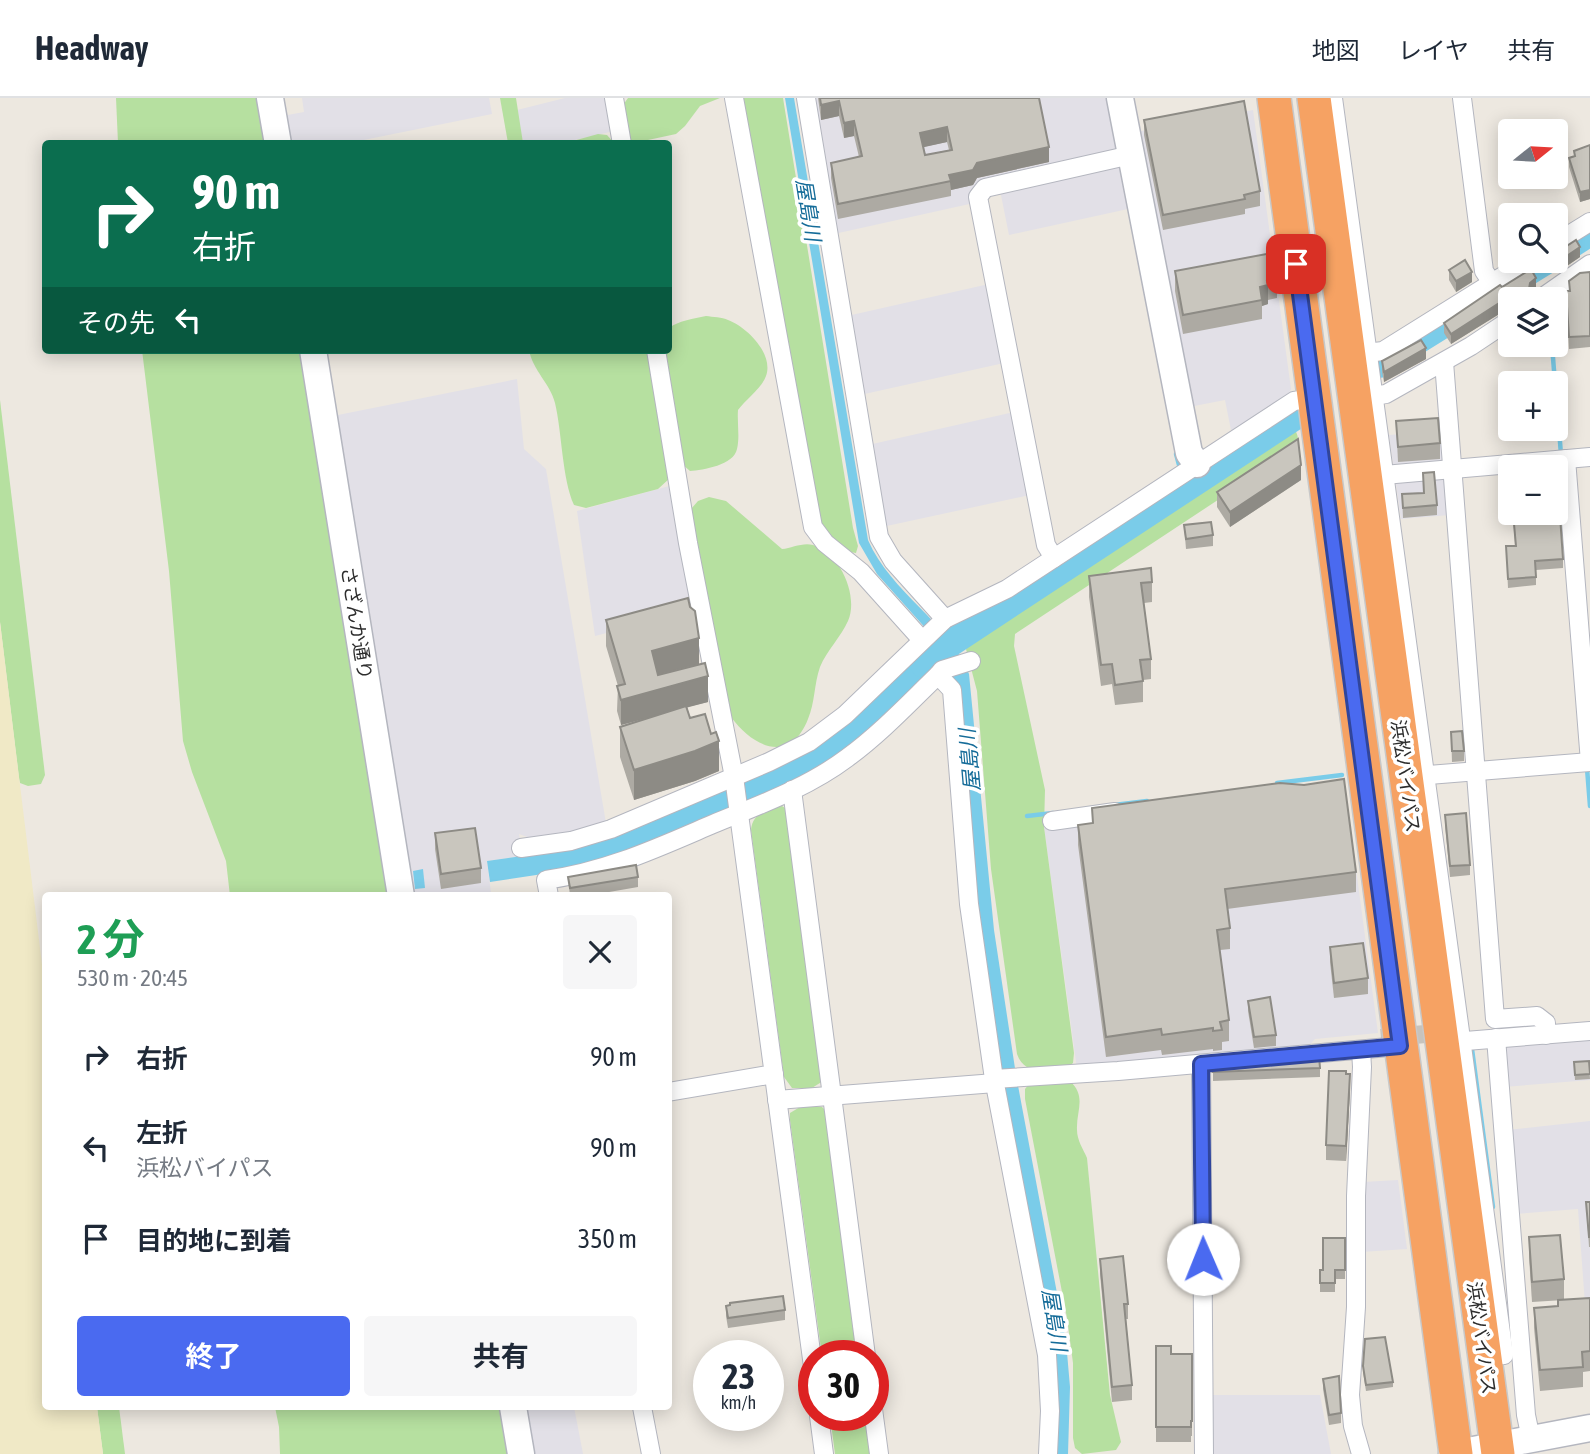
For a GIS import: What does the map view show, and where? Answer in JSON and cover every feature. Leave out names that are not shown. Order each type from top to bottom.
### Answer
[{"type":"highway","name":"浜松バイパス","points":[[1314,98],[1369,412],[1416,776],[1457,1038],[1451,1105],[1474,1452]]},
{"type":"highway","points":[[1274,100],[1314,398],[1390,1042],[1474,1452]]},
{"type":"street","points":[[270,98],[277,140]]},
{"type":"street","points":[[614,98],[621,140]]},
{"type":"street","points":[[734,98],[813,527],[825,543],[933,630]]},
{"type":"street","points":[[806,98],[879,537],[933,630]]},
{"type":"street","points":[[1120,98],[1189,453],[1196,464]]},
{"type":"street","points":[[1333,98],[1358,354],[1383,351],[1508,273]]},
{"type":"street","points":[[1462,98],[1484,271],[1492,283]]},
{"type":"street","points":[[1054,558],[1046,545],[978,197],[985,188],[1131,155]]},
{"type":"street","points":[[1568,236],[1590,222]]},
{"type":"street","points":[[1557,287],[1590,264]]},
{"type":"street","points":[[1498,328],[1386,394],[1369,412],[1384,475],[1416,776],[1590,762],[1568,484]]},
{"type":"street","name":"さざんか通り","points":[[314,354],[400,892]]},
{"type":"street","points":[[657,354],[688,543],[734,780],[809,1340]]},
{"type":"street","points":[[1444,362],[1496,1019],[1537,1016],[1546,1023],[1541,1035]]},
{"type":"street","points":[[521,848],[591,836],[734,780],[789,753],[845,715],[933,630],[1007,589],[1294,401],[1314,398]]},
{"type":"street","points":[[1568,459],[1590,457]]},
{"type":"street","points":[[1384,475],[1498,465]]},
{"type":"street","points":[[548,892],[546,880],[602,870],[738,810],[792,790],[827,772],[868,742],[942,672],[969,661]]},
{"type":"street","points":[[942,672],[952,690],[969,904],[996,1080],[1043,1328],[1049,1383],[1048,1454]]},
{"type":"street","points":[[792,790],[864,1340]]},
{"type":"street","points":[[1052,821],[1076,824],[1130,810]]},
{"type":"street","points":[[1457,1038],[1535,1025],[1541,1035]]},
{"type":"street","points":[[1457,1038],[1590,1031]]},
{"type":"street","points":[[1457,1038],[1504,1355]]},
{"type":"street","points":[[1496,1038],[1526,1415],[1531,1439]]},
{"type":"street","points":[[777,1100],[1020,1077],[1361,1050],[1390,1042]]},
{"type":"street","points":[[1319,1053],[1318,1043],[1390,1042]]},
{"type":"street","points":[[1361,1050],[1356,1196],[1356,1307],[1350,1395],[1353,1426],[1362,1454]]},
{"type":"street","points":[[1201,1064],[1204,1454]]},
{"type":"street","points":[[672,1091],[774,1074]]},
{"type":"street","points":[[514,1410],[522,1454]]},
{"type":"street","points":[[643,1410],[651,1454]]},
{"type":"street","points":[[1474,1452],[1590,1428]]},
{"type":"street","points":[[821,1431],[824,1454]]},
{"type":"street","points":[[876,1431],[879,1454]]},
{"type":"shaded area","points":[[302,98],[489,98],[492,114],[364,140],[286,140],[282,116],[304,112]]},
{"type":"shaded area","points":[[565,98],[609,98],[614,131],[575,140],[522,140],[517,110]]},
{"type":"shaded area","points":[[812,98],[1107,98],[1117,152],[980,183],[974,203],[834,234]]},
{"type":"shaded area","points":[[1253,110],[1291,389],[1287,398],[1232,435],[1225,400],[1189,407],[1136,132]]},
{"type":"shaded area","points":[[1119,164],[1128,209],[1009,235],[1000,190]]},
{"type":"shaded area","points":[[989,284],[1004,363],[860,395],[847,316]]},
{"type":"shaded area","points":[[517,379],[524,449],[546,469],[606,823],[589,829],[533,839],[519,834],[523,856],[487,861],[491,892],[409,892],[333,416]]},
{"type":"shaded area","points":[[1014,412],[1030,495],[882,527],[868,445]]},
{"type":"shaded area","points":[[1443,431],[1446,466],[1394,470],[1389,435]]},
{"type":"shaded area","points":[[1446,472],[1450,515],[1401,519],[1395,477]]},
{"type":"shaded area","points":[[673,485],[695,610],[595,636],[577,511]]},
{"type":"shaded area","points":[[1345,787],[1378,1033],[1315,1039],[1305,1050],[1077,1069],[1044,827]]},
{"type":"shaded area","points":[[1590,1037],[1590,1080],[1504,1087],[1501,1044]]},
{"type":"shaded area","points":[[1590,1121],[1590,1304],[1585,1304],[1578,1209],[1515,1214],[1508,1130]]},
{"type":"shaded area","points":[[1398,1180],[1407,1249],[1361,1252],[1363,1182]]},
{"type":"shaded area","points":[[1209,1395],[1320,1395],[1331,1454],[1210,1454]]},
{"type":"shaded area","points":[[523,1410],[575,1410],[583,1454],[531,1454]]},
{"type":"green space","points":[[116,98],[258,98],[265,140],[118,140]]},
{"type":"green space","points":[[500,98],[516,98],[523,140],[507,140]]},
{"type":"green space","points":[[628,98],[720,98],[700,106],[676,134],[648,140],[629,140],[623,105]]},
{"type":"green space","points":[[740,98],[783,98],[858,546],[856,553],[840,546],[819,524]]},
{"type":"green space","points":[[598,134],[607,135],[611,140],[576,140]]},
{"type":"green space","points":[[706,316],[726,319],[757,342],[763,350],[767,368],[761,385],[738,410],[735,454],[717,466],[690,471],[682,464],[663,354],[672,354],[672,326]]},
{"type":"green space","points":[[142,354],[302,354],[388,892],[230,892],[226,861],[183,741],[169,571]]},
{"type":"green space","points":[[530,354],[651,354],[670,478],[658,489],[586,508],[574,505],[567,482],[555,403]]},
{"type":"green space","points":[[0,400],[45,775],[41,784],[28,786],[20,783],[19,778],[0,622]]},
{"type":"green space","points":[[1288,429],[1295,430],[1297,435],[1295,449],[1015,634],[1014,646],[1045,790],[1044,827],[1074,1053],[1073,1063],[1067,1068],[1031,1069],[1025,1066],[1017,1054],[991,869],[977,691],[966,649],[973,636]]},
{"type":"green space","points":[[709,497],[726,501],[782,549],[809,544],[823,550],[839,566],[849,588],[851,611],[848,621],[820,667],[808,719],[800,733],[782,746],[771,747],[760,743],[740,728],[731,717],[694,542],[691,509],[698,501]]},
{"type":"green space","points":[[782,806],[788,810],[823,1081],[812,1088],[792,1088],[784,1077],[751,830],[757,816],[771,808]]},
{"type":"green space","points":[[1070,1081],[1078,1093],[1080,1104],[1077,1134],[1087,1158],[1110,1395],[1121,1442],[1116,1450],[1082,1454],[1075,1448],[1073,1438],[1073,1363],[1067,1318],[1025,1099],[1025,1089],[1030,1083]]},
{"type":"green space","points":[[800,1107],[822,1107],[827,1112],[859,1340],[820,1340],[790,1120],[790,1113]]},
{"type":"green space","points":[[97,1410],[119,1410],[125,1454],[103,1454]]},
{"type":"green space","points":[[276,1410],[503,1410],[510,1454],[280,1454]]},
{"type":"green space","points":[[832,1431],[870,1431],[873,1454],[835,1454]]},
{"type":"sand","points":[[0,622],[42,964],[42,1410],[97,1410],[103,1454],[0,1454]]},
{"type":"water","name":"屋島川","points":[[785,98],[794,98],[868,540],[891,576],[948,638],[969,674],[994,930],[1016,1075],[1066,1341],[1070,1387],[1068,1454],[1055,1454],[976,901],[959,694],[947,663],[863,737],[802,778],[621,855],[576,869],[490,882],[487,861],[572,849],[593,843],[772,770],[928,631],[877,574],[859,543]]},
{"type":"water","points":[[423,869],[425,888],[415,889],[413,871]]},
{"type":"building","points":[[820,98],[1039,98],[1049,147],[977,163],[973,170],[949,175],[951,181],[838,204],[831,163],[862,156],[854,121],[844,123],[839,101],[821,105]],"holes":[[[947,127],[952,150],[925,155],[920,133]]]},
{"type":"building","points":[[1244,101],[1260,191],[1244,195],[1245,199],[1163,215],[1144,120]]},
{"type":"building","points":[[1590,145],[1590,190],[1580,192],[1569,158],[1575,156],[1574,151]]},
{"type":"building","points":[[1576,240],[1580,247],[1568,255],[1568,245]]},
{"type":"building","points":[[1272,253],[1277,279],[1267,281],[1268,285],[1260,287],[1262,300],[1183,315],[1175,271]]},
{"type":"building","points":[[1465,260],[1472,272],[1456,281],[1449,270]]},
{"type":"building","points":[[1590,272],[1590,336],[1569,337],[1569,281],[1580,273]]},
{"type":"building","points":[[1525,273],[1533,273],[1536,278],[1529,287],[1502,287]]},
{"type":"building","points":[[1500,285],[1502,287],[1498,287],[1498,304],[1451,334],[1444,323]]},
{"type":"building","points":[[1421,340],[1426,348],[1384,372],[1382,361]]},
{"type":"building","points":[[1438,418],[1440,443],[1398,447],[1396,421]]},
{"type":"building","points":[[1298,439],[1301,465],[1230,512],[1217,492]]},
{"type":"building","points":[[1434,472],[1437,505],[1403,508],[1402,494],[1424,493],[1423,473]]},
{"type":"building","points":[[1211,522],[1213,535],[1186,539],[1184,525]]},
{"type":"building","points":[[1514,525],[1561,525],[1563,559],[1535,561],[1536,577],[1508,579],[1506,546],[1516,546]]},
{"type":"building","points":[[1151,568],[1152,582],[1141,583],[1151,659],[1140,660],[1143,681],[1115,685],[1112,664],[1101,665],[1089,576]]},
{"type":"building","points":[[688,598],[690,607],[695,611],[699,638],[652,651],[658,675],[705,663],[708,676],[621,700],[617,686],[625,684],[606,620]]},
{"type":"building","points":[[686,706],[690,718],[705,714],[711,734],[716,732],[719,741],[634,770],[620,727]]},
{"type":"building","points":[[1462,731],[1464,751],[1452,751],[1451,732]]},
{"type":"building","points":[[1344,779],[1356,872],[1225,889],[1230,928],[1217,930],[1229,1020],[1220,1022],[1222,1030],[1213,1031],[1213,1028],[1162,1035],[1161,1029],[1106,1037],[1078,825],[1093,823],[1092,808],[1280,783],[1304,785]]},
{"type":"building","points":[[1466,813],[1470,865],[1450,866],[1445,815]]},
{"type":"building","points":[[475,828],[481,868],[441,874],[435,833]]},
{"type":"building","points":[[636,865],[638,877],[570,888],[568,877]]},
{"type":"building","points":[[1363,943],[1368,978],[1334,983],[1330,947]]},
{"type":"building","points":[[1270,997],[1276,1035],[1254,1037],[1248,1001]]},
{"type":"building","points":[[1319,1056],[1320,1068],[1213,1072],[1213,1065]]},
{"type":"building","points":[[1589,1061],[1590,1074],[1575,1075],[1574,1062]]},
{"type":"building","points":[[1329,1071],[1346,1071],[1346,1074],[1350,1074],[1346,1146],[1326,1145]]},
{"type":"building","points":[[1586,1202],[1590,1202],[1590,1237],[1589,1237]]},
{"type":"building","points":[[1560,1235],[1564,1279],[1532,1282],[1529,1237]]},
{"type":"building","points":[[1323,1238],[1345,1238],[1345,1270],[1335,1270],[1335,1283],[1320,1283],[1320,1270],[1323,1270]]},
{"type":"building","points":[[1123,1256],[1128,1304],[1124,1304],[1132,1385],[1112,1387],[1100,1259]]},
{"type":"building","points":[[783,1296],[785,1310],[728,1318],[726,1306],[730,1303]]},
{"type":"building","points":[[1590,1298],[1590,1351],[1582,1352],[1583,1367],[1540,1370],[1534,1308],[1558,1306],[1558,1300]]},
{"type":"building","points":[[1385,1337],[1393,1382],[1366,1385],[1363,1366],[1365,1339]]},
{"type":"building","points":[[1156,1346],[1171,1346],[1171,1354],[1192,1354],[1191,1427],[1156,1427]]},
{"type":"building","points":[[1339,1376],[1341,1413],[1329,1415],[1323,1379]]},
{"type":"waterway","points":[[1568,246],[1590,232]]},
{"type":"waterway","points":[[1379,364],[1526,273]]},
{"type":"waterway","points":[[1553,357],[1554,371]]},
{"type":"waterway","points":[[924,664],[947,645],[1295,416]]},
{"type":"waterway","points":[[1560,441],[1561,455]]},
{"type":"waterway","points":[[1176,454],[1179,465]]},
{"type":"waterway","points":[[1182,485],[1183,489]]},
{"type":"waterway","points":[[1587,768],[1590,806]]},
{"type":"waterway","points":[[1277,783],[1342,775]]},
{"type":"waterway","points":[[1114,805],[1147,801]]},
{"type":"waterway","points":[[1027,816],[1053,813]]},
{"type":"waterway","points":[[1472,1049],[1493,1207]]},
{"type":"tunnel","points":[[1381,1038],[1447,1032]]},
{"type":"route","points":[[1203,1259],[1201,1064],[1400,1046],[1296,264]]}]
